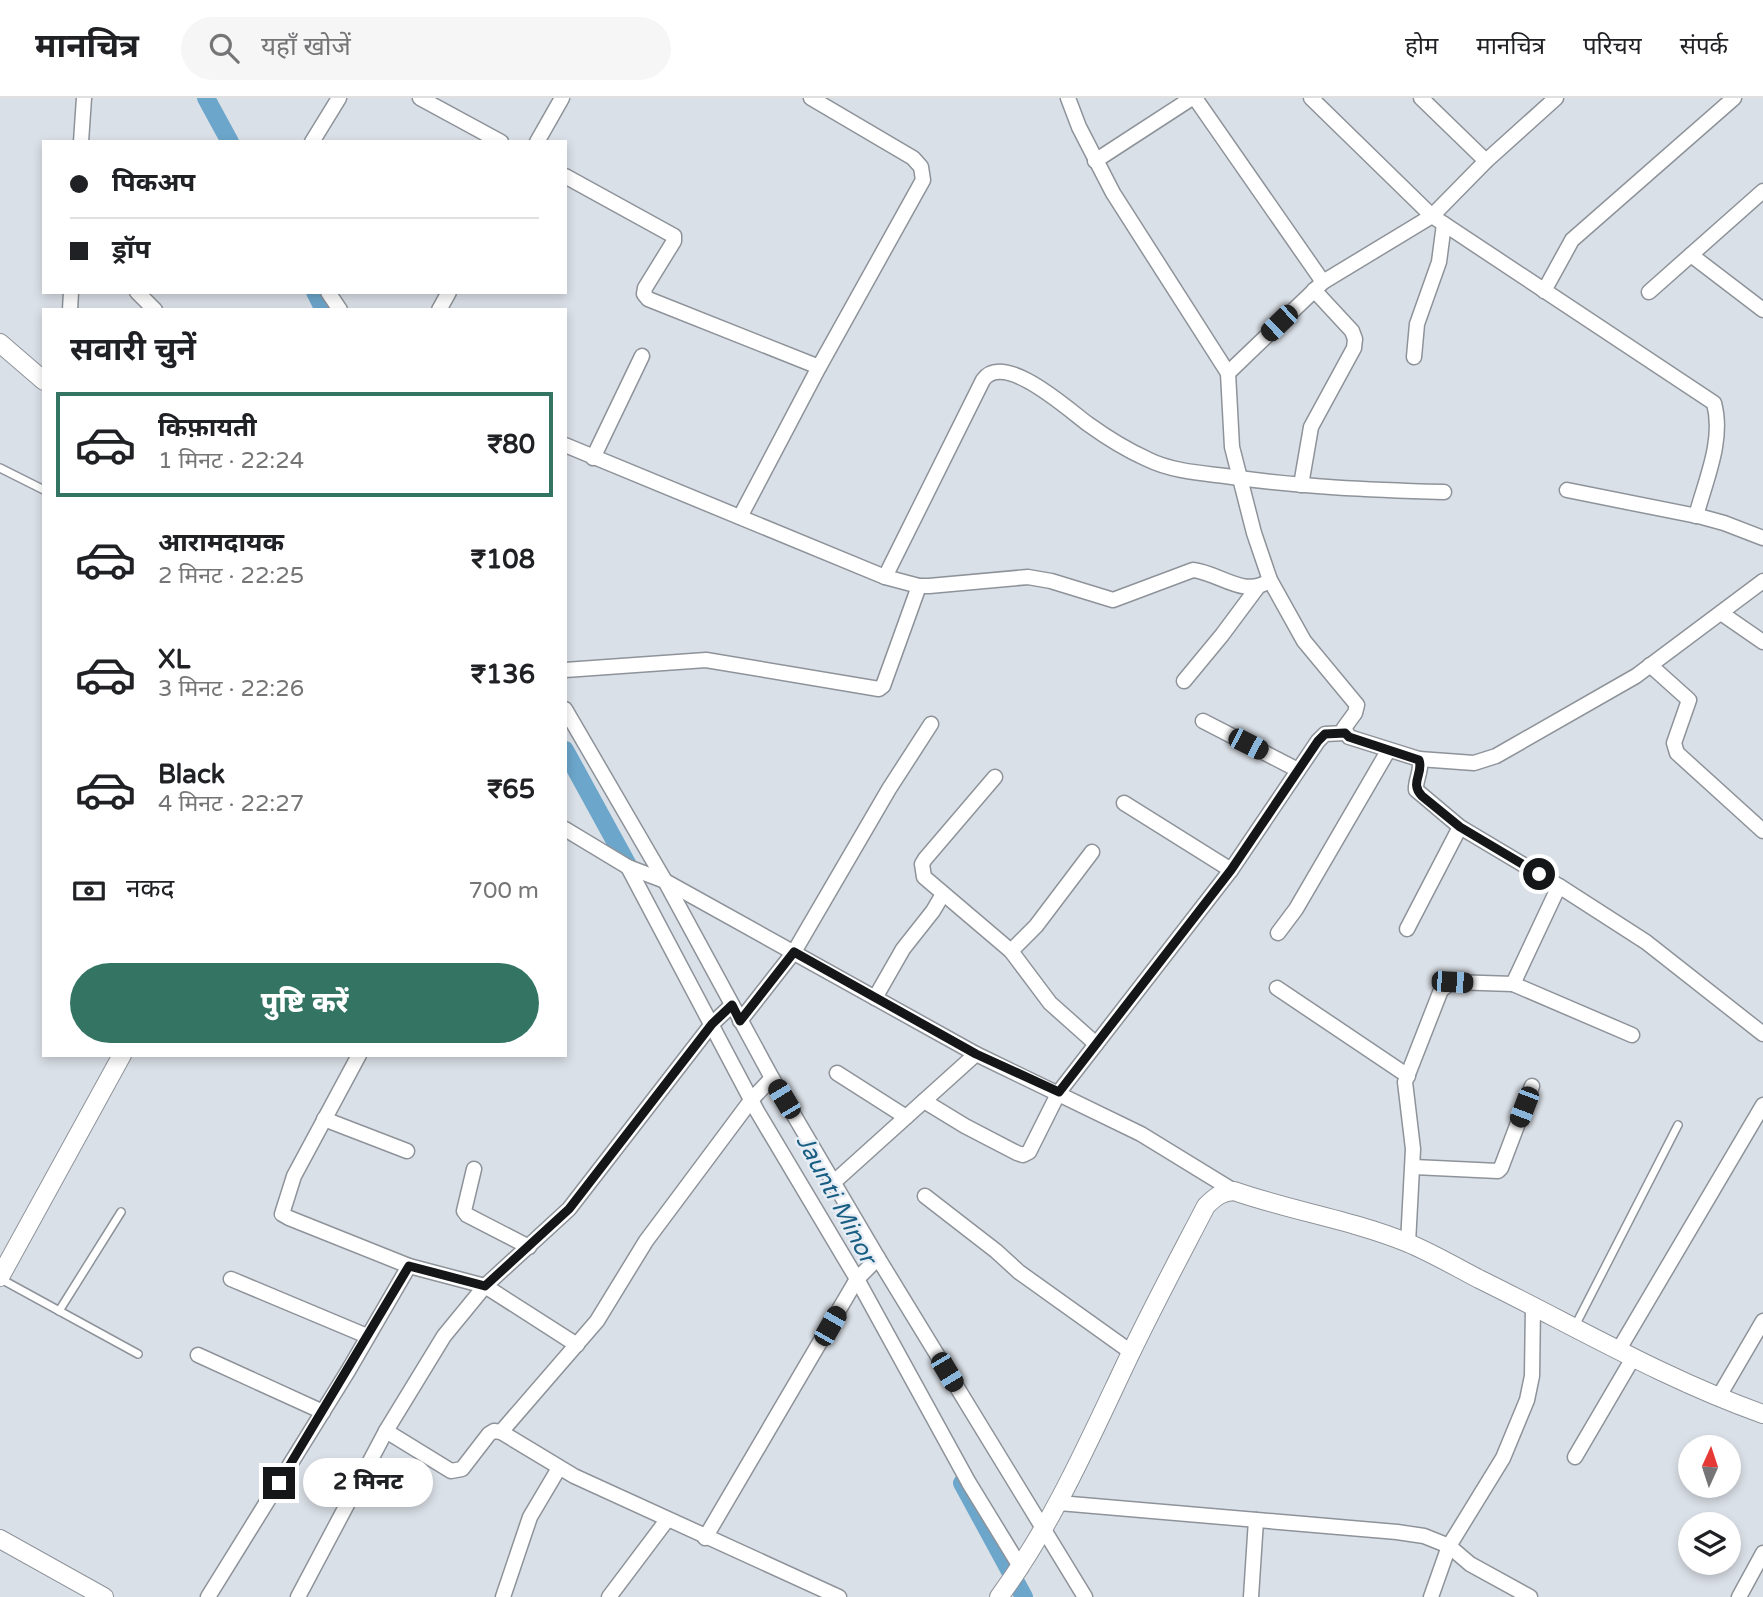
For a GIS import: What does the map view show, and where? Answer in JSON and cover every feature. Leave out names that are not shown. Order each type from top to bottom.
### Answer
[{"type":"street","points":[[81,140],[84,98]]},
{"type":"street","points":[[313,140],[339,98]]},
{"type":"street","points":[[419,98],[497,140]]},
{"type":"street","points":[[538,140],[562,98]]},
{"type":"street","points":[[740,517],[819,367],[923,180],[921,167],[913,158],[811,98]]},
{"type":"street","points":[[1068,98],[1095,161],[1113,193],[1228,373],[1232,447],[1264,584],[1318,660],[1357,705],[1355,713],[1346,723],[1345,733]]},
{"type":"street","points":[[1095,161],[1194,98],[1318,286],[1352,331],[1356,339],[1354,348],[1311,427],[1301,485]]},
{"type":"street","points":[[1311,98],[1432,216],[1714,403],[1718,426],[1716,445],[1696,516]]},
{"type":"street","points":[[1421,98],[1486,161]]},
{"type":"street","points":[[1544,290],[1572,240],[1734,98]]},
{"type":"street","points":[[1228,373],[1318,286],[1432,216],[1547,101]]},
{"type":"street","points":[[567,177],[674,236],[674,241],[645,288],[644,294],[648,299],[819,367]]},
{"type":"street","points":[[1649,292],[1763,191]]},
{"type":"street","points":[[1414,357],[1417,324],[1440,262],[1444,225]]},
{"type":"street","points":[[1691,255],[1763,310]]},
{"type":"street","points":[[139,294],[153,308]]},
{"type":"street","points":[[0,343],[42,379]]},
{"type":"street","points":[[593,458],[642,356]]},
{"type":"street","points":[[885,577],[983,380],[992,373],[1010,374],[1042,387],[1088,424],[1146,459],[1183,470],[1301,485],[1444,492]]},
{"type":"street","points":[[567,447],[885,577],[919,586],[1028,578],[1051,581],[1113,600],[1193,570],[1203,571],[1247,588],[1264,584]]},
{"type":"street","points":[[1567,490],[1696,516],[1763,538]]},
{"type":"street","points":[[924,1101],[965,1126],[1023,1155],[1028,1152],[1059,1092],[1231,870],[1325,734],[1345,733],[1349,737],[1419,760],[1474,763],[1486,761],[1636,676],[1763,581]]},
{"type":"street","points":[[1184,681],[1264,584]]},
{"type":"street","points":[[567,670],[706,660],[879,689],[883,685],[919,586]]},
{"type":"street","points":[[1721,614],[1763,642]]},
{"type":"street","points":[[1650,664],[1689,700],[1674,743],[1677,753],[1763,831]]},
{"type":"street","points":[[567,713],[658,878],[722,1015],[740,1021]]},
{"type":"street","points":[[1203,721],[1298,770]]},
{"type":"street","points":[[740,1021],[794,952],[931,724]]},
{"type":"street","points":[[1278,933],[1296,909],[1379,771],[1388,751]]},
{"type":"street","points":[[1419,760],[1421,766],[1416,778],[1416,790],[1460,827],[1646,942],[1763,1034]]},
{"type":"street","points":[[995,777],[922,864],[925,877],[1011,951],[1050,1003],[1096,1044]]},
{"type":"street","points":[[1125,803],[1231,870]]},
{"type":"street","points":[[1407,929],[1460,827]]},
{"type":"street","points":[[567,830],[631,868],[658,878],[976,1054],[1141,1134],[1234,1191],[1346,1222],[1408,1243],[1626,1354],[1718,1398],[1763,1415]]},
{"type":"street","points":[[1011,951],[1036,926],[1092,852]]},
{"type":"street","points":[[631,868],[722,1015],[868,1268],[1040,1536],[1085,1597]]},
{"type":"street","points":[[1513,984],[1559,886]]},
{"type":"street","points":[[875,998],[903,950],[943,894]]},
{"type":"street","points":[[1408,1243],[1413,1167],[1412,1124],[1405,1082],[1445,985],[1452,982],[1513,984],[1632,1035]]},
{"type":"street","points":[[1277,988],[1408,1076]]},
{"type":"street","points":[[298,1597],[386,1431],[444,1336],[485,1286],[569,1209],[722,1015]]},
{"type":"street","points":[[740,1021],[762,1088],[834,1182],[868,1268],[969,1483],[1024,1562]]},
{"type":"street","points":[[834,1182],[976,1054]]},
{"type":"street","points":[[0,1278],[121,1057]]},
{"type":"street","points":[[358,1057],[294,1176],[282,1214],[409,1266],[485,1286],[577,1345]]},
{"type":"street","points":[[837,1073],[906,1117]]},
{"type":"street","points":[[1413,1167],[1498,1171],[1532,1086]]},
{"type":"street","points":[[501,1432],[597,1321],[646,1241],[762,1088]]},
{"type":"street","points":[[1575,1457],[1626,1354],[1763,1105]]},
{"type":"street","points":[[324,1119],[407,1151]]},
{"type":"street","points":[[474,1169],[464,1211],[529,1247]]},
{"type":"street","points":[[999,1597],[1024,1562],[1059,1503],[1131,1352],[1206,1206],[1216,1196],[1234,1191]]},
{"type":"street","points":[[925,1196],[1019,1272],[1131,1352]]},
{"type":"street","points":[[208,1597],[323,1412],[409,1266]]},
{"type":"street","points":[[705,1538],[868,1268]]},
{"type":"street","points":[[231,1279],[367,1336]]},
{"type":"street","points":[[1431,1597],[1449,1546],[1503,1458],[1528,1400],[1532,1376],[1533,1305]]},
{"type":"street","points":[[1718,1398],[1763,1321]]},
{"type":"street","points":[[198,1355],[323,1412]]},
{"type":"street","points":[[386,1431],[451,1471],[462,1469],[489,1434],[494,1431],[501,1432],[559,1468],[705,1538],[839,1597]]},
{"type":"street","points":[[503,1597],[530,1517],[559,1468]]},
{"type":"street","points":[[1059,1503],[1424,1536],[1449,1546],[1470,1564],[1530,1597]]},
{"type":"street","points":[[609,1597],[667,1520]]},
{"type":"street","points":[[1251,1597],[1256,1520]]},
{"type":"street","points":[[2,1546],[104,1597]]},
{"type":"street","points":[[1739,1597],[1763,1553]]},
{"type":"lane","points":[[0,468],[42,489]]},
{"type":"lane","points":[[1574,1327],[1678,1125]]},
{"type":"lane","points":[[59,1311],[121,1212]]},
{"type":"lane","points":[[0,1278],[138,1354]]},
{"type":"waterway","name":"Jaunti Minor","points":[[206,98],[229,140]]},
{"type":"waterway","name":"Jaunti Minor","points":[[316,294],[323,308]]},
{"type":"waterway","name":"Jaunti Minor","points":[[567,754],[634,876]]},
{"type":"waterway","name":"Jaunti Minor","points":[[962,1483],[1024,1597]]},
{"type":"route","points":[[279,1483],[409,1266],[485,1286],[569,1209],[712,1024],[732,1005],[740,1021],[794,952],[976,1054],[1059,1092],[1231,870],[1325,734],[1345,733],[1349,737],[1419,760],[1421,766],[1415,785],[1422,796],[1460,827],[1539,874]]}]
